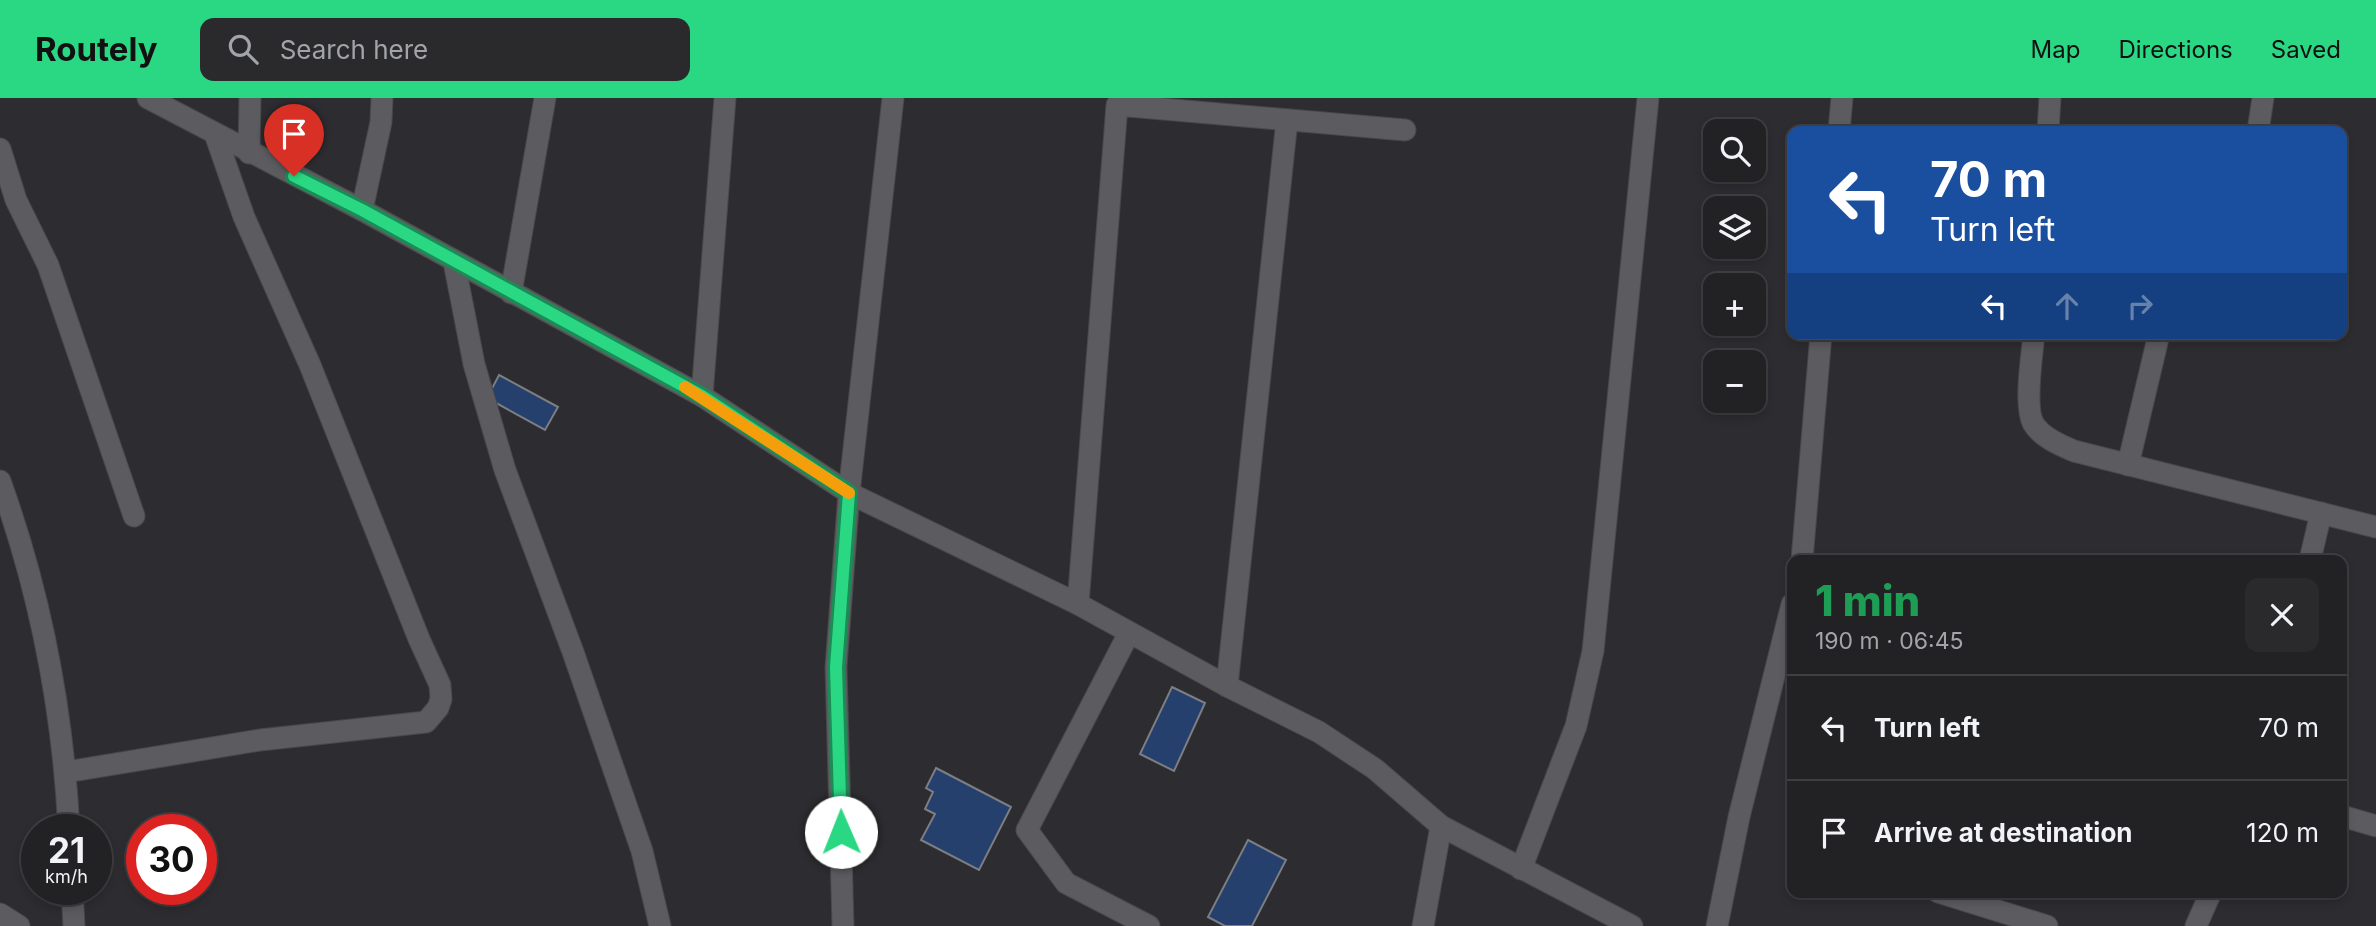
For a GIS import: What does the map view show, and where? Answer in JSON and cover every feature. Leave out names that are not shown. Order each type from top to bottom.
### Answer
[{"type":"street","points":[[148,98],[362,210],[702,396],[849,493],[1078,604],[1227,686],[1319,732],[1376,769],[1441,826],[1632,926]]},
{"type":"street","points":[[250,98],[250,153]]},
{"type":"street","points":[[362,210],[381,122],[383,98]]},
{"type":"street","points":[[512,293],[545,98]]},
{"type":"street","points":[[702,396],[725,98]]},
{"type":"street","points":[[843,926],[836,667],[849,493],[893,98]]},
{"type":"street","points":[[1521,869],[1576,726],[1593,651],[1648,98]]},
{"type":"street","points":[[1839,126],[1842,98]]},
{"type":"street","points":[[2048,126],[2050,98]]},
{"type":"street","points":[[2259,126],[2263,98]]},
{"type":"street","points":[[1078,604],[1117,105],[1405,130]]},
{"type":"street","points":[[1227,686],[1287,120]]},
{"type":"street","points":[[66,772],[260,740],[426,722],[438,708],[441,699],[440,685],[419,639],[310,365],[244,217],[215,134]]},
{"type":"street","points":[[0,149],[16,200],[48,265],[134,516]]},
{"type":"street","points":[[454,262],[474,363],[505,470],[573,652],[642,850],[660,926]]},
{"type":"street","points":[[1802,555],[1820,340]]},
{"type":"street","points":[[2034,340],[2029,399],[2034,423],[2050,440],[2074,451],[2376,527]]},
{"type":"street","points":[[2128,465],[2158,340]]},
{"type":"street","points":[[0,481],[16,524],[43,632],[66,772],[68,814]]},
{"type":"street","points":[[2311,555],[2321,513]]},
{"type":"street","points":[[1717,926],[1740,817],[1787,624]]},
{"type":"street","points":[[1129,633],[1027,830],[1066,883],[1149,926]]},
{"type":"street","points":[[2347,817],[2376,826]]},
{"type":"street","points":[[1423,926],[1441,826]]},
{"type":"street","points":[[1957,898],[2047,926]]},
{"type":"street","points":[[2196,926],[2208,898]]},
{"type":"street","points":[[73,905],[74,926]]},
{"type":"street","points":[[0,914],[19,926]]},
{"type":"building","points":[[499,375],[558,407],[545,430],[487,398]]},
{"type":"building","points":[[1172,687],[1205,703],[1174,771],[1140,754]]},
{"type":"building","points":[[936,768],[1011,807],[979,870],[921,840],[935,814],[925,809],[933,792],[926,788]]},
{"type":"building","points":[[1248,840],[1286,860],[1252,926],[1225,926],[1208,917]]},
{"type":"slow traffic","points":[[685,387],[849,493]]},
{"type":"route","points":[[294,176],[362,210],[702,396],[849,493],[836,667],[841,832]]}]
